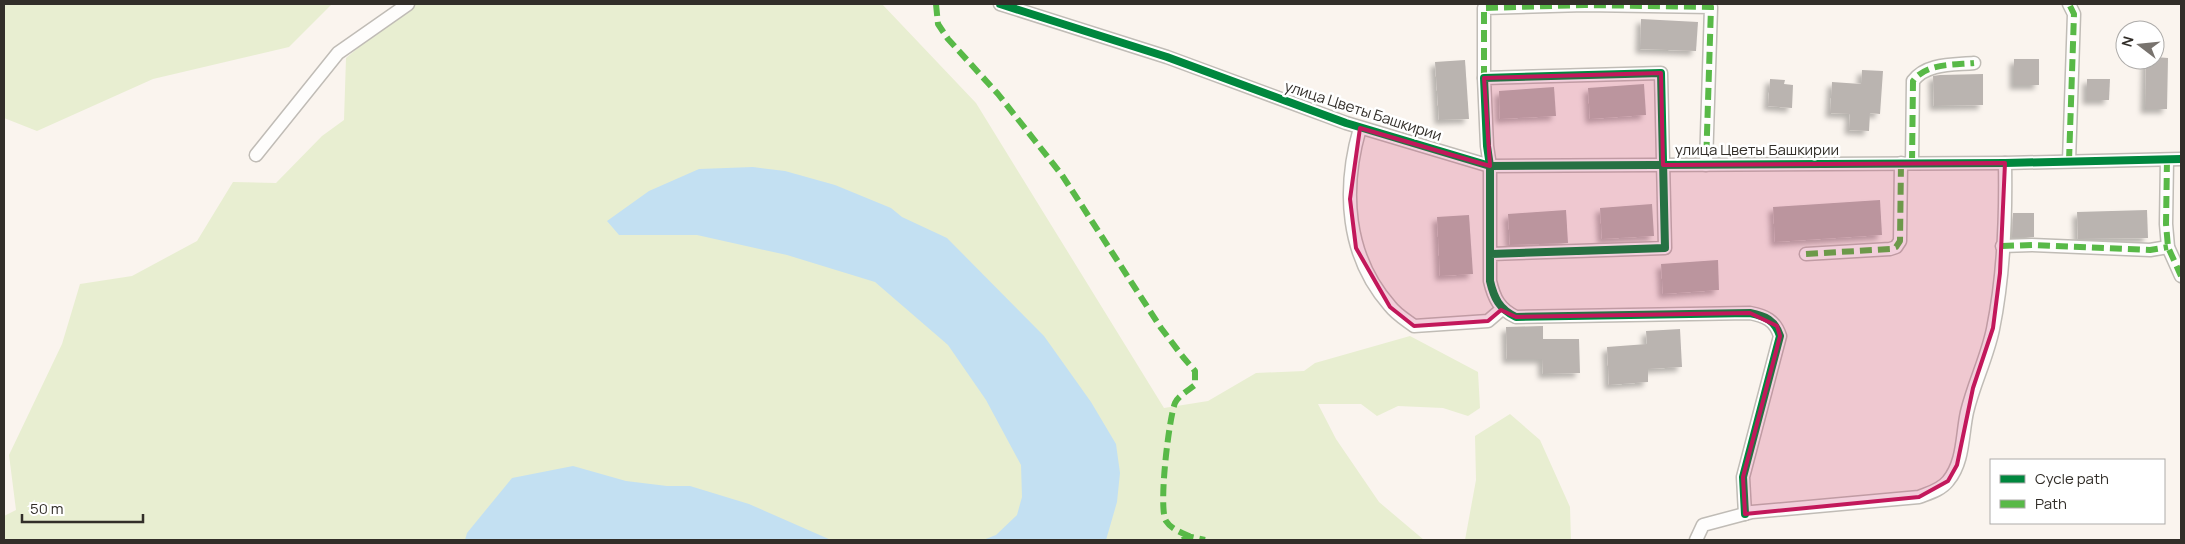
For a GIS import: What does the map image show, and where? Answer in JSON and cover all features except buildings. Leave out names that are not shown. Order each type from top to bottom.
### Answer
[{"type":"street","points":[[256,155],[338,53],[408,4]]},
{"type":"street","name":"улица Цветы Башкирии","points":[[1000,4],[1167,57],[1360,128],[1490,166],[2069,162],[2181,159]]},
{"type":"street","points":[[2069,4],[2074,14],[2069,162]]},
{"type":"street","points":[[1706,165],[1711,7],[1585,5],[1484,8],[1484,78],[1487,146],[1490,166],[1490,281],[1494,296],[1502,309],[1516,317],[1750,313],[1770,320],[1777,326],[1780,336],[1743,477],[1745,514]]},
{"type":"street","points":[[1806,254],[1890,249],[1896,247],[1900,241],[1913,81],[1918,74],[1932,67],[1974,63]]},
{"type":"street","points":[[1484,78],[1662,73],[1665,248],[1490,254]]},
{"type":"street","points":[[1360,128],[1354,147],[1350,199],[1352,230],[1356,248],[1372,281],[1390,308],[1414,326],[1488,321],[1502,309]]},
{"type":"street","points":[[2167,160],[2166,224],[2168,248],[2181,276]]},
{"type":"street","points":[[1696,540],[1703,525],[1745,514],[1919,497],[1936,490],[1948,481],[1957,465],[1973,388],[1985,360],[1993,328],[2002,246],[2004,162]]},
{"type":"street","points":[[2002,246],[2032,245],[2150,250],[2168,248]]},
{"type":"highlighted area","points":[[1661,73],[1663,165],[2005,163],[2000,273],[1993,328],[1973,388],[1957,465],[1948,481],[1919,497],[1745,514],[1743,477],[1780,336],[1777,326],[1750,313],[1516,317],[1501,310],[1488,321],[1414,326],[1390,307],[1356,248],[1350,199],[1360,128],[1490,166],[1484,78]]},
{"type":"green space","points":[[4,4],[332,4],[289,47],[153,79],[37,131],[4,118]]},
{"type":"green space","points":[[410,4],[882,4],[976,103],[1164,408],[1208,401],[1256,373],[1304,371],[1315,363],[1410,336],[1478,372],[1480,408],[1468,416],[1443,408],[1398,406],[1377,416],[1361,404],[1318,404],[1336,439],[1379,502],[1424,540],[4,540],[4,516],[16,510],[9,455],[62,344],[80,284],[132,276],[197,241],[233,182],[276,183],[322,136],[344,120],[346,58]]},
{"type":"green space","points":[[1510,414],[1540,440],[1570,507],[1571,540],[1465,540],[1476,480],[1475,436]]},
{"type":"water","points":[[753,167],[785,171],[835,185],[891,208],[902,217],[947,238],[1044,336],[1091,402],[1116,444],[1120,473],[1117,502],[1106,540],[983,540],[996,535],[1017,515],[1022,497],[1021,465],[986,400],[948,345],[875,282],[787,255],[697,235],[619,235],[607,221],[649,191],[699,169]]},
{"type":"water","points":[[573,466],[626,481],[667,486],[690,486],[749,504],[831,540],[465,540],[467,533],[512,478]]},
{"type":"marked path","points":[[936,4],[938,24],[948,39],[998,94],[1062,175],[1161,328],[1195,371],[1195,385],[1175,403],[1167,444],[1163,499],[1164,513],[1168,524],[1191,537]]},
{"type":"marked path","points":[[2069,4],[2074,14],[2069,161]]},
{"type":"marked path","points":[[1484,78],[1484,8],[1585,5],[1711,7],[1706,165]]},
{"type":"marked path","points":[[1912,163],[1913,81],[1918,75],[1932,68],[1974,63]]},
{"type":"marked path","points":[[2167,160],[2166,224],[2168,247],[2181,276]]},
{"type":"marked path","points":[[1806,254],[1890,249],[1896,247],[1900,241],[1901,163]]},
{"type":"marked path","points":[[2002,246],[2032,245],[2150,250],[2168,247]]},
{"type":"marked path","points":[[1182,540],[1191,537],[1205,540]]},
{"type":"cycle path","points":[[1000,4],[1167,57],[1346,123],[1490,166],[2005,163],[2181,159]]},
{"type":"cycle path","points":[[1491,254],[1665,248],[1661,73],[1484,78],[1487,146],[1490,166],[1490,281],[1493,293],[1501,307],[1516,317],[1750,313],[1765,317],[1772,322],[1780,336],[1743,477],[1745,514]]}]
